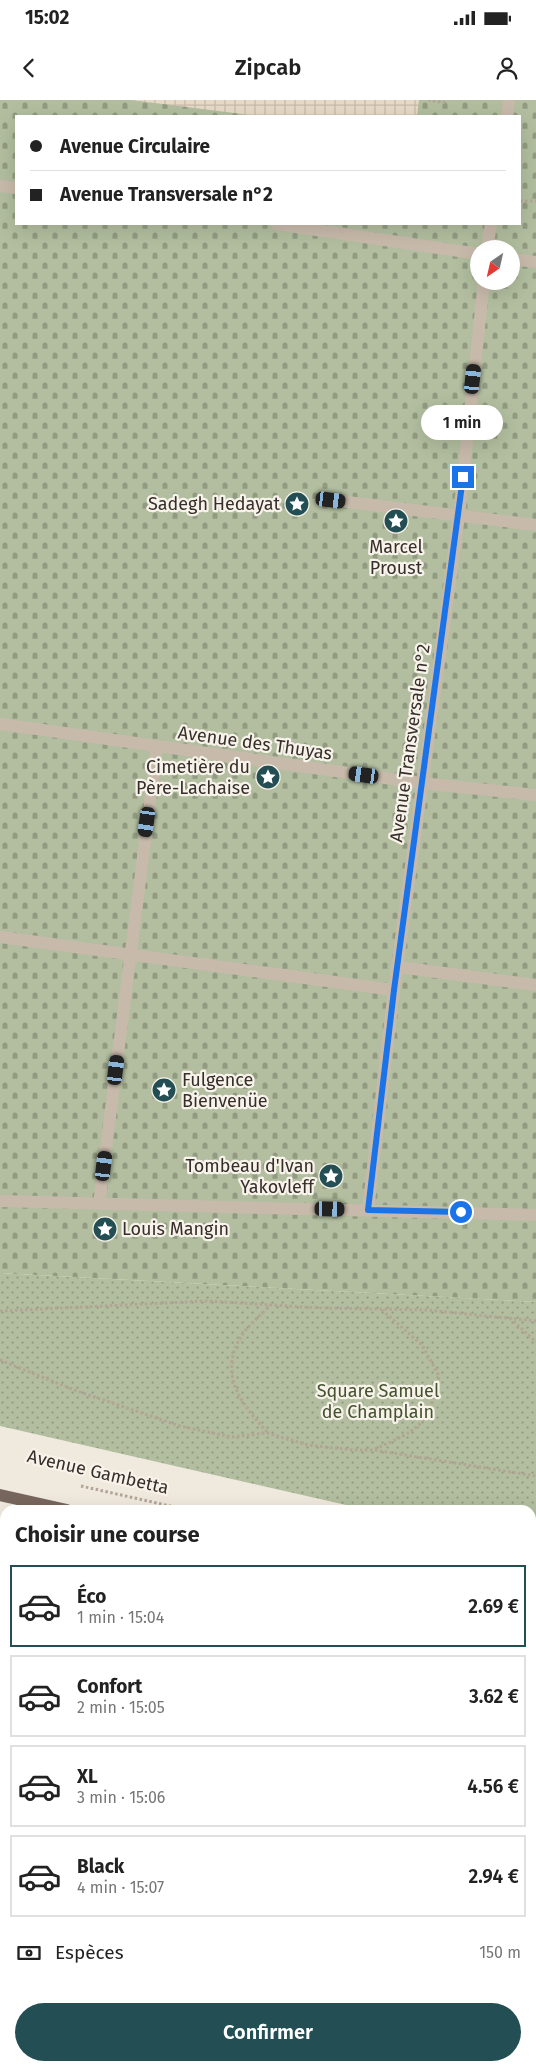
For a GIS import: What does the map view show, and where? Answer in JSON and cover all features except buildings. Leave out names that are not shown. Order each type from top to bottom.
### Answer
[{"type":"main road","points":[[0,1495],[45,1505]]},
{"type":"street","points":[[507,115],[509,100]]},
{"type":"street","points":[[0,186],[15,188]]},
{"type":"street","points":[[283,225],[470,253]]},
{"type":"street","points":[[488,240],[491,225]]},
{"type":"street","points":[[520,259],[536,262]]},
{"type":"street","name":"Avenue Transversale n°2","points":[[368,1210],[421,782],[459,516],[483,290]]},
{"type":"street","points":[[331,500],[536,525]]},
{"type":"street","name":"Avenue des Thuyas","points":[[0,724],[421,782],[536,795]]},
{"type":"street","points":[[99,1204],[157,747]]},
{"type":"street","points":[[0,937],[394,990]]},
{"type":"street","points":[[398,967],[536,985]]},
{"type":"street","points":[[0,1201],[536,1215]]},
{"type":"path","points":[[428,100],[446,103]]},
{"type":"path","points":[[521,201],[536,201]]},
{"type":"path","points":[[0,1311],[207,1302],[381,1310],[428,1310],[536,1321]]},
{"type":"path","points":[[267,1433],[246,1408],[235,1391],[230,1365],[239,1339],[270,1305]]},
{"type":"path","points":[[374,1450],[420,1426],[434,1402],[439,1376],[422,1345],[381,1310]]},
{"type":"path","points":[[510,1317],[536,1342]]},
{"type":"path","points":[[0,1360],[77,1391],[180,1426],[231,1437],[267,1433],[308,1445],[353,1450],[374,1450],[536,1476]]},
{"type":"path","name":"Avenue Gambetta","points":[[75,1484],[166,1505]]},
{"type":"green space","name":"Cimetière du Père-Lachaise","points":[[0,100],[536,100],[536,1302],[0,1273]]},
{"type":"green space","name":"Square Samuel de Champlain","points":[[0,1273],[536,1302],[536,1505],[346,1505],[0,1426]]},
{"type":"shaded area","points":[[131,100],[419,100],[417,115],[251,115]]},
{"type":"place","name":"Sadegh Hedayat","points":[[297,504]]},
{"type":"place","name":"Marcel Proust","points":[[396,521]]},
{"type":"place","name":"Cimetière du Père-Lachaise","points":[[268,777]]},
{"type":"place","name":"Fulgence Bienvenüe","points":[[164,1090]]},
{"type":"place","name":"Tombeau d'Ivan Yakovleff","points":[[331,1176]]},
{"type":"place","name":"Louis Mangin","points":[[105,1229]]},
{"type":"route","points":[[461,1212],[368,1210],[394,990],[463,477]]}]
